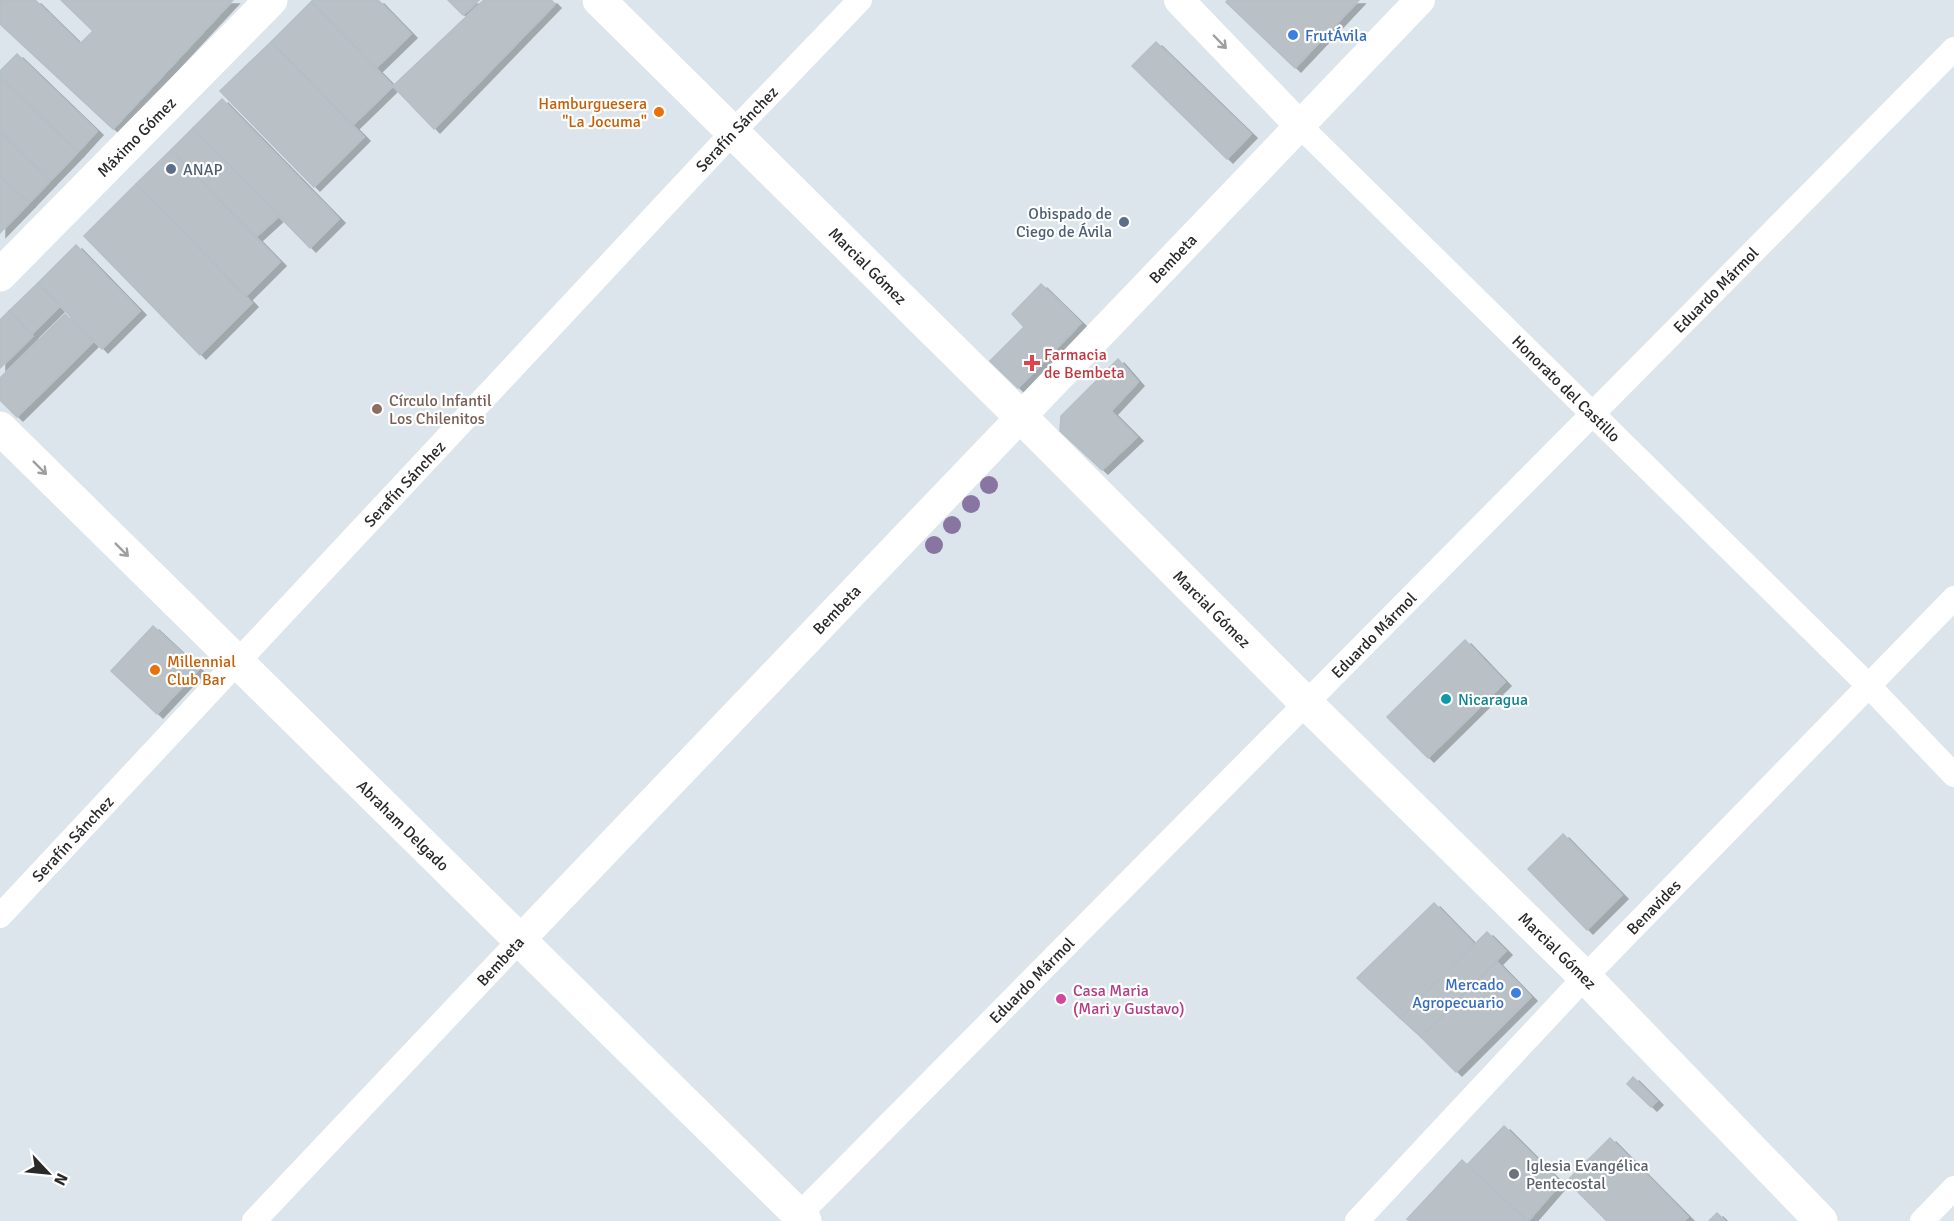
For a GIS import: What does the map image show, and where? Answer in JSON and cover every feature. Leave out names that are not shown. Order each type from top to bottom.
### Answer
[{"type":"main road","name":"Máximo Gómez","points":[[0,275],[271,0]]},
{"type":"main road","name":"Marcial Gómez","points":[[599,0],[1585,977],[1821,1221]]},
{"type":"main road","name":"Abraham Delgado","points":[[0,429],[799,1219]]},
{"type":"street","name":"Serafín Sánchez","points":[[0,916],[733,132],[860,0]]},
{"type":"street","name":"Honorato del Castillo","points":[[1179,0],[1300,126],[1868,685],[1954,775]]},
{"type":"street","name":"Bembeta","points":[[254,1221],[1420,0]]},
{"type":"street","name":"Eduardo Mármol","points":[[799,1219],[1954,50]]},
{"type":"street","name":"Benavides","points":[[1358,1221],[1585,977],[1954,598]]},
{"type":"street","points":[[1922,1221],[1954,1188]]},
{"type":"building","points":[[0,0],[35,0],[80,44],[93,31],[61,0],[233,0],[113,129],[0,24]]},
{"type":"building","points":[[313,0],[378,0],[411,34],[376,68],[311,2]]},
{"type":"building","points":[[448,0],[479,0],[463,15]]},
{"type":"building","points":[[484,0],[551,0],[555,4],[434,129],[393,86]]},
{"type":"building","name":"FrutÁvila","points":[[1228,0],[1359,0],[1295,68],[1226,2]]},
{"type":"building","points":[[311,2],[393,86],[353,125],[271,42]]},
{"type":"building","points":[[271,42],[364,137],[314,187],[220,91]]},
{"type":"building","points":[[1156,42],[1251,134],[1227,159],[1132,66]]},
{"type":"building","points":[[17,54],[97,131],[78,152],[0,77],[0,71]]},
{"type":"building","points":[[0,77],[78,152],[50,181],[0,132]]},
{"type":"building","points":[[222,99],[339,219],[310,248],[193,128]]},
{"type":"building","points":[[193,128],[279,216],[256,237],[171,150]]},
{"type":"building","points":[[0,132],[50,181],[29,203],[0,176]]},
{"type":"building","points":[[171,150],[280,262],[246,296],[136,184]]},
{"type":"building","points":[[0,176],[29,203],[0,233]]},
{"type":"building","points":[[136,184],[252,303],[200,355],[84,236]]},
{"type":"building","points":[[76,245],[140,311],[102,349],[38,283]]},
{"type":"building","points":[[38,283],[60,306],[32,334],[9,311]]},
{"type":"building","points":[[1041,284],[1081,323],[1018,388],[990,361],[1024,327],[1012,314]]},
{"type":"building","points":[[9,311],[33,336],[0,368],[0,320]]},
{"type":"building","points":[[65,314],[93,342],[17,417],[0,400],[0,378]]},
{"type":"building","points":[[1118,359],[1138,382],[1111,411],[1137,437],[1102,470],[1060,431],[1061,416]]},
{"type":"building","name":"Millennial Club Bar","points":[[153,626],[199,669],[157,714],[111,671]]},
{"type":"building","name":"Nicaragua","points":[[1465,640],[1505,682],[1428,758],[1387,717]]},
{"type":"building","points":[[1563,834],[1622,895],[1587,930],[1528,869]]},
{"type":"building","points":[[1434,903],[1475,945],[1400,1018],[1357,978]]},
{"type":"building","points":[[1487,932],[1506,951],[1421,1037],[1400,1018]]},
{"type":"building","points":[[1497,962],[1531,997],[1456,1072],[1421,1037]]},
{"type":"building","points":[[1633,1077],[1657,1101],[1651,1107],[1627,1084]]},
{"type":"building","name":"Iglesia Evangélica Pentecostal","points":[[1504,1126],[1561,1183],[1528,1221],[1467,1165]]},
{"type":"building","points":[[1610,1138],[1688,1217],[1684,1221],[1607,1221],[1567,1181]]},
{"type":"building","points":[[1462,1160],[1527,1221],[1410,1221],[1407,1219]]},
{"type":"building","points":[[1717,1213],[1725,1221],[1709,1221]]},
{"type":"place","name":"FrutÁvila","points":[[1293,35]]},
{"type":"place","name":"Hamburguesera \"La Jocuma\"","points":[[659,112]]},
{"type":"place","name":"ANAP","points":[[171,169]]},
{"type":"place","name":"Obispado de Ciego de Ávila","points":[[1124,222]]},
{"type":"place","name":"Farmacia de Bembeta","points":[[1032,363]]},
{"type":"place","name":"Círculo Infantil Los Chilenitos","points":[[377,409]]},
{"type":"place","name":"Millennial Club Bar","points":[[155,670]]},
{"type":"place","name":"Nicaragua","points":[[1446,699]]},
{"type":"place","name":"Mercado Agropecuario","points":[[1516,993]]},
{"type":"place","name":"Casa Maria (Mari y Gustavo)","points":[[1061,999]]},
{"type":"place","name":"Iglesia Evangélica Pentecostal","points":[[1514,1174]]}]
